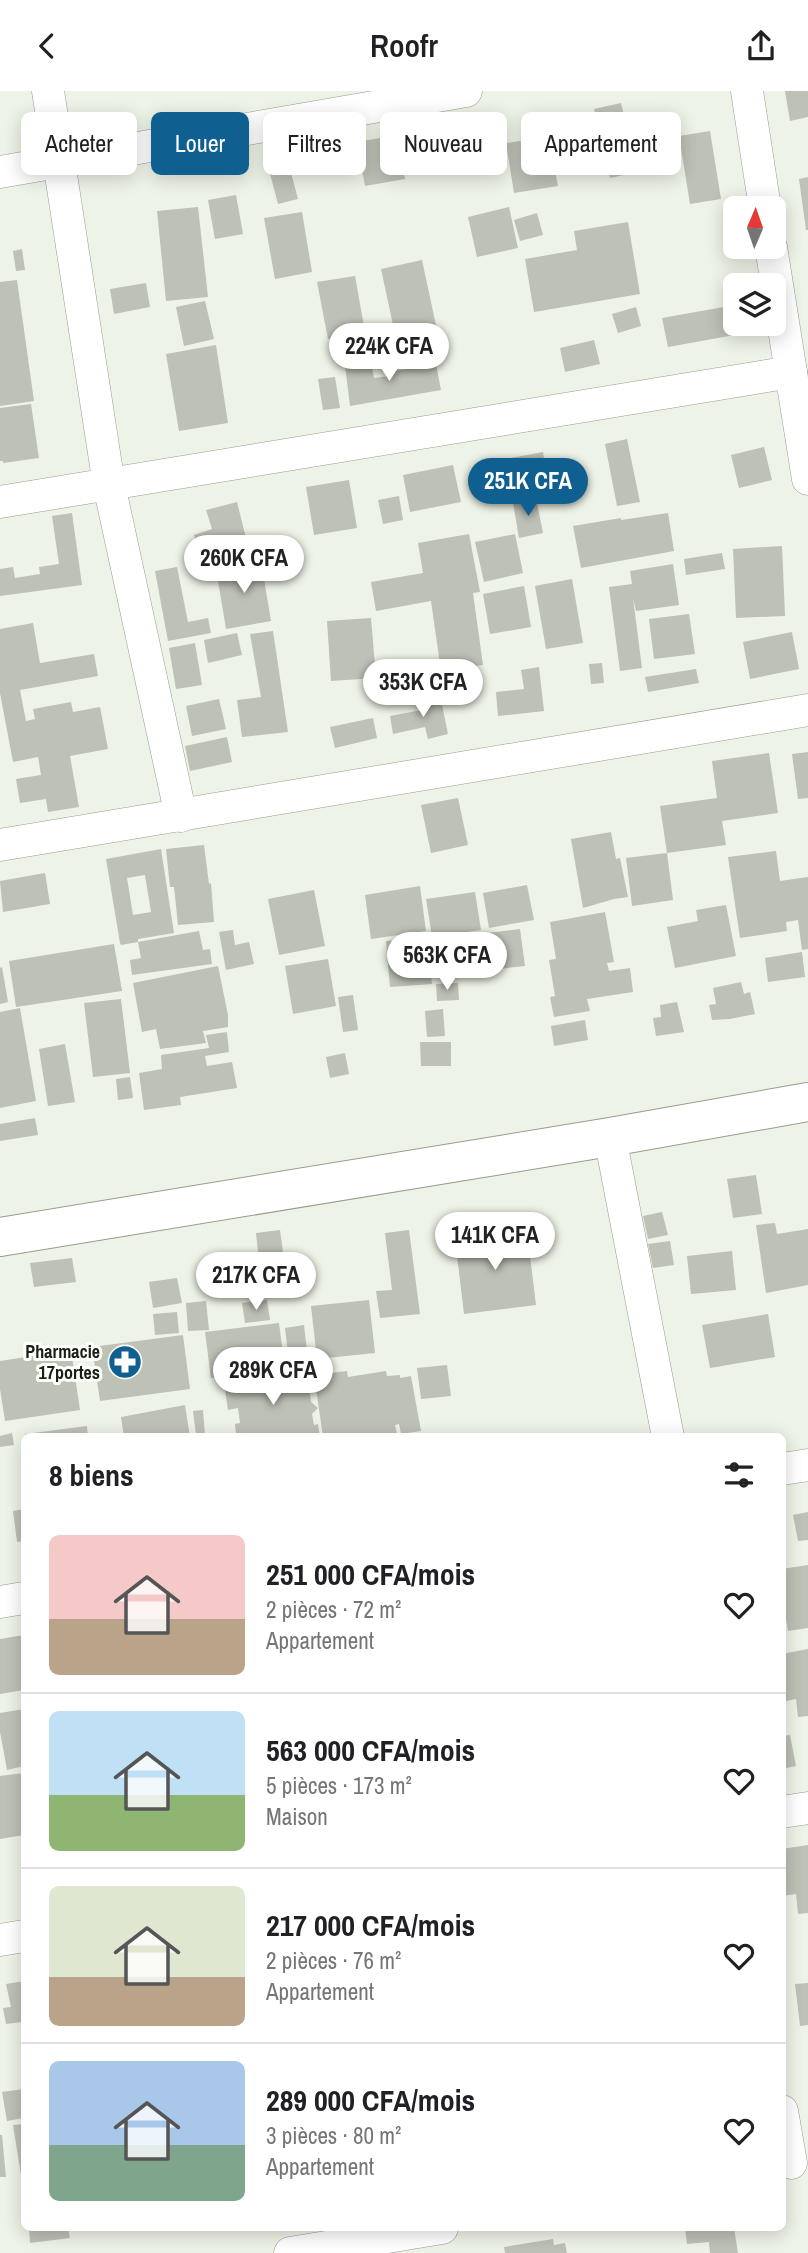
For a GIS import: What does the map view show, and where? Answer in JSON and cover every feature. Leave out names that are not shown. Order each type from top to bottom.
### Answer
[{"type":"street","points":[[48,91],[51,112]]},
{"type":"street","points":[[137,149],[466,91]]},
{"type":"street","points":[[747,91],[763,196]]},
{"type":"street","points":[[0,172],[21,169]]},
{"type":"street","points":[[61,175],[109,485],[181,816]]},
{"type":"street","points":[[773,259],[808,479]]},
{"type":"street","points":[[0,502],[791,372]]},
{"type":"street","points":[[0,845],[808,710]]},
{"type":"street","points":[[0,1237],[808,1102]]},
{"type":"street","points":[[610,1137],[667,1433]]},
{"type":"street","points":[[786,1468],[808,1465]]},
{"type":"street","points":[[0,1602],[21,1598]]},
{"type":"street","points":[[786,1811],[808,1808]]},
{"type":"street","points":[[0,1940],[21,1936]]},
{"type":"street","points":[[786,2128],[794,2162]]},
{"type":"street","points":[[290,2253],[396,2245],[434,2231]]},
{"type":"building","points":[[785,91],[808,91],[808,117],[790,121]]},
{"type":"building","points":[[621,103],[623,112],[595,112],[594,109]]},
{"type":"building","points":[[710,131],[721,199],[690,204],[681,136]]},
{"type":"building","points":[[380,138],[380,175],[404,175],[405,179],[365,186],[363,175],[366,175],[366,140]]},
{"type":"building","points":[[521,141],[521,175],[556,175],[558,186],[514,193],[507,143]]},
{"type":"building","points":[[270,175],[292,175],[298,199],[278,204]]},
{"type":"building","points":[[808,177],[808,230],[806,230],[799,179]]},
{"type":"building","points":[[236,195],[243,234],[215,239],[208,200]]},
{"type":"building","points":[[198,207],[208,297],[166,301],[157,211]]},
{"type":"building","points":[[509,207],[518,248],[477,257],[468,217]]},
{"type":"building","points":[[302,212],[312,272],[275,279],[264,218]]},
{"type":"building","points":[[537,213],[543,235],[520,241],[514,220]]},
{"type":"building","points":[[628,222],[640,294],[534,312],[525,259],[577,250],[574,231]]},
{"type":"building","points":[[22,249],[25,270],[16,271],[13,251]]},
{"type":"building","points":[[422,260],[437,330],[396,339],[381,269]]},
{"type":"building","points":[[355,276],[365,332],[328,339],[317,282]]},
{"type":"building","points":[[17,280],[34,401],[0,406],[0,282]]},
{"type":"building","points":[[146,283],[150,307],[114,314],[110,289]]},
{"type":"building","points":[[205,301],[214,339],[184,346],[176,307]]},
{"type":"building","points":[[636,307],[641,326],[618,333],[612,314]]},
{"type":"building","points":[[723,307],[723,336],[729,336],[668,347],[662,318]]},
{"type":"building","points":[[594,340],[600,364],[565,372],[560,348]]},
{"type":"building","points":[[216,345],[228,423],[179,431],[166,354]]},
{"type":"building","points":[[371,361],[374,378],[391,376],[390,372],[436,364],[441,390],[350,406],[345,365]]},
{"type":"building","points":[[335,377],[340,408],[323,410],[318,379]]},
{"type":"building","points":[[31,404],[39,458],[3,463],[0,461],[0,408]]},
{"type":"building","points":[[627,439],[640,502],[617,506],[605,444]]},
{"type":"building","points":[[764,447],[772,480],[739,488],[731,455]]},
{"type":"building","points":[[543,452],[546,471],[477,483],[474,465]]},
{"type":"building","points":[[453,465],[461,502],[410,512],[403,475]]},
{"type":"building","points":[[349,480],[357,528],[314,535],[306,487]]},
{"type":"building","points":[[399,496],[403,520],[383,524],[378,500]]},
{"type":"building","points":[[536,498],[543,533],[519,538],[513,503]]},
{"type":"building","points":[[237,502],[246,538],[223,544],[224,547],[200,555],[194,535],[212,529],[206,510]]},
{"type":"building","points":[[72,513],[82,585],[0,596],[0,569],[13,567],[15,578],[40,574],[39,567],[59,564],[52,516]]},
{"type":"building","points":[[668,513],[674,551],[581,568],[573,526]]},
{"type":"building","points":[[469,534],[480,592],[473,593],[483,665],[441,671],[431,601],[376,611],[371,582],[423,573],[418,543]]},
{"type":"building","points":[[515,534],[523,573],[484,582],[475,542]]},
{"type":"building","points":[[782,546],[785,616],[736,618],[733,549]]},
{"type":"building","points":[[722,553],[725,569],[686,575],[684,559]]},
{"type":"building","points":[[261,561],[271,621],[226,629],[216,569]]},
{"type":"building","points":[[673,564],[679,605],[636,611],[633,598],[642,668],[620,671],[609,587],[632,584],[630,571]]},
{"type":"building","points":[[177,567],[188,622],[208,618],[211,633],[168,641],[155,571]]},
{"type":"building","points":[[572,579],[583,643],[546,649],[535,586]]},
{"type":"building","points":[[524,586],[531,627],[490,634],[483,594]]},
{"type":"building","points":[[689,614],[695,654],[654,659],[649,619]]},
{"type":"building","points":[[371,618],[376,678],[331,681],[327,621]]},
{"type":"building","points":[[33,623],[40,663],[94,654],[98,676],[20,690],[26,721],[35,719],[33,709],[71,702],[73,712],[100,707],[108,749],[70,756],[79,807],[48,812],[46,799],[20,803],[16,779],[41,775],[38,757],[13,762],[0,693],[0,629]]},
{"type":"building","points":[[273,631],[288,732],[242,737],[237,700],[261,697],[250,634]]},
{"type":"building","points":[[792,632],[799,669],[750,679],[743,642]]},
{"type":"building","points":[[237,633],[242,655],[208,663],[204,640]]},
{"type":"building","points":[[195,643],[202,685],[176,689],[169,648]]},
{"type":"building","points":[[602,663],[604,683],[591,684],[589,664]]},
{"type":"building","points":[[539,667],[544,711],[498,716],[496,692],[524,689],[521,670]]},
{"type":"building","points":[[696,669],[699,683],[648,692],[645,677]]},
{"type":"building","points":[[440,695],[448,734],[428,739],[425,727],[393,734],[390,716],[422,710],[419,699]]},
{"type":"building","points":[[219,699],[226,729],[192,736],[186,706]]},
{"type":"building","points":[[373,718],[377,738],[335,748],[330,727]]},
{"type":"building","points":[[227,737],[232,762],[190,771],[185,746]]},
{"type":"building","points":[[808,752],[808,798],[798,799],[792,754]]},
{"type":"building","points":[[769,753],[778,813],[722,821],[726,845],[667,853],[660,806],[717,798],[712,761]]},
{"type":"building","points":[[458,798],[468,845],[431,853],[421,805]]},
{"type":"building","points":[[611,832],[616,859],[620,858],[628,897],[583,908],[571,839]]},
{"type":"building","points":[[204,845],[214,922],[178,925],[166,849]]},
{"type":"building","points":[[161,849],[174,933],[138,939],[138,942],[120,943],[106,859]],"holes":[[[145,875],[151,912],[133,915],[127,878]]]},
{"type":"building","points":[[776,851],[780,881],[808,877],[808,949],[802,950],[798,920],[786,922],[787,931],[740,938],[728,857]]},
{"type":"building","points":[[667,853],[673,900],[632,906],[626,858]]},
{"type":"building","points":[[45,873],[50,904],[3,912],[0,881]]},
{"type":"building","points":[[527,885],[534,920],[489,928],[483,893]]},
{"type":"building","points":[[420,886],[426,931],[371,939],[365,895]]},
{"type":"building","points":[[314,890],[325,946],[279,955],[268,899]]},
{"type":"building","points":[[475,892],[481,930],[432,937],[426,899]]},
{"type":"building","points":[[726,905],[736,956],[675,968],[667,927],[698,921],[696,910]]},
{"type":"building","points":[[605,912],[614,962],[607,963],[609,971],[630,968],[633,992],[587,999],[590,1011],[554,1017],[550,997],[555,996],[549,960],[556,959],[550,922]]},
{"type":"building","points":[[520,929],[525,966],[452,974],[447,938]]},
{"type":"building","points":[[233,930],[235,945],[249,942],[254,964],[226,970],[219,932]]},
{"type":"building","points":[[199,931],[203,950],[210,949],[212,964],[132,975],[130,960],[141,958],[138,942]]},
{"type":"building","points":[[428,938],[432,984],[390,987],[386,941]]},
{"type":"building","points":[[114,944],[122,991],[16,1007],[9,961]]},
{"type":"building","points":[[802,952],[805,977],[768,982],[765,958]]},
{"type":"building","points":[[328,959],[336,1006],[293,1014],[285,966]]},
{"type":"building","points":[[218,966],[228,1027],[203,1031],[206,1043],[160,1049],[156,1029],[142,1032],[133,983]]},
{"type":"building","points":[[2,967],[8,1002],[0,1004],[0,968]]},
{"type":"building","points":[[741,982],[744,994],[750,992],[755,1014],[712,1020],[709,1005],[716,1004],[713,988]]},
{"type":"building","points":[[458,983],[459,1000],[437,1001],[436,984]]},
{"type":"building","points":[[353,995],[358,1030],[343,1032],[338,997]]},
{"type":"building","points":[[121,999],[130,1073],[93,1077],[84,1003]]},
{"type":"building","points":[[677,1002],[684,1032],[656,1036],[653,1018],[661,1017],[660,1005]]},
{"type":"building","points":[[20,1008],[36,1101],[0,1108],[0,1012]]},
{"type":"building","points":[[443,1009],[445,1036],[427,1037],[425,1011]]},
{"type":"building","points":[[585,1020],[588,1040],[554,1046],[551,1026]]},
{"type":"building","points":[[227,1032],[229,1052],[205,1056],[207,1066],[232,1062],[237,1088],[180,1097],[181,1105],[144,1110],[139,1073],[162,1069],[161,1055],[209,1048],[206,1035]]},
{"type":"building","points":[[420,1042],[451,1042],[451,1066],[421,1066]]},
{"type":"building","points":[[65,1044],[75,1102],[48,1106],[39,1049]]},
{"type":"building","points":[[345,1053],[349,1074],[330,1078],[326,1057]]},
{"type":"building","points":[[130,1077],[133,1098],[118,1100],[116,1079]]},
{"type":"building","points":[[35,1118],[38,1135],[0,1141],[0,1124]]},
{"type":"building","points":[[756,1175],[762,1214],[733,1218],[727,1179]]},
{"type":"building","points":[[662,1212],[668,1235],[648,1239],[643,1216]]},
{"type":"building","points":[[775,1223],[777,1234],[808,1229],[808,1285],[766,1293],[756,1225]]},
{"type":"building","points":[[280,1230],[285,1267],[260,1270],[256,1233]]},
{"type":"building","points":[[409,1230],[420,1314],[380,1318],[376,1291],[392,1290],[385,1233]]},
{"type":"building","points":[[527,1231],[536,1305],[464,1314],[455,1239]]},
{"type":"building","points":[[670,1241],[674,1265],[653,1268],[648,1244]]},
{"type":"building","points":[[732,1251],[736,1290],[691,1294],[687,1256]]},
{"type":"building","points":[[72,1258],[76,1282],[34,1287],[30,1263]]},
{"type":"building","points":[[177,1278],[182,1303],[153,1308],[149,1282]]},
{"type":"building","points":[[267,1300],[270,1320],[245,1323],[242,1303]]},
{"type":"building","points":[[369,1300],[375,1353],[317,1359],[311,1306]]},
{"type":"building","points":[[206,1301],[209,1330],[188,1331],[186,1303]]},
{"type":"building","points":[[177,1312],[179,1333],[155,1335],[153,1314]]},
{"type":"building","points":[[768,1314],[775,1357],[710,1368],[702,1325]]},
{"type":"building","points":[[279,1323],[285,1369],[211,1378],[205,1332]]},
{"type":"building","points":[[304,1325],[309,1368],[290,1370],[285,1328]]},
{"type":"building","points":[[183,1335],[190,1389],[100,1401],[92,1347]]},
{"type":"building","points":[[71,1350],[80,1410],[5,1421],[0,1389],[0,1361]]},
{"type":"building","points":[[447,1365],[451,1396],[421,1399],[417,1368]]},
{"type":"building","points":[[347,1371],[348,1377],[386,1371],[387,1376],[411,1376],[421,1431],[401,1433],[399,1424],[395,1425],[397,1433],[322,1433],[314,1375]]},
{"type":"building","points":[[296,1373],[296,1378],[308,1377],[311,1402],[318,1408],[312,1414],[314,1425],[318,1424],[319,1433],[236,1433],[235,1424],[240,1423],[238,1408],[228,1410],[224,1383],[253,1379],[253,1383],[269,1381],[268,1376]]},
{"type":"building","points":[[185,1405],[189,1433],[123,1433],[121,1417]]},
{"type":"building","points":[[203,1410],[205,1433],[196,1433],[193,1411]]},
{"type":"building","points":[[87,1426],[88,1433],[33,1433]]},
{"type":"building","points":[[12,1433],[14,1445],[0,1447],[0,1436]]},
{"type":"building","points":[[21,1510],[21,1541],[17,1542],[13,1511]]},
{"type":"building","points":[[808,1512],[808,1540],[798,1541],[793,1515]]},
{"type":"building","points":[[808,1565],[808,1628],[788,1631],[786,1568]]},
{"type":"building","points":[[21,1636],[21,1690],[0,1694],[0,1639]]},
{"type":"building","points":[[808,1649],[808,1716],[798,1717],[796,1699],[786,1701],[786,1653]]},
{"type":"building","points":[[21,1710],[21,1767],[7,1770],[0,1732],[0,1713]]},
{"type":"building","points":[[790,1735],[796,1766],[786,1768],[786,1736]]},
{"type":"building","points":[[21,1773],[21,1836],[0,1839],[0,1776]]},
{"type":"building","points":[[808,1845],[808,1913],[798,1914],[796,1894],[786,1895],[786,1848]]},
{"type":"building","points":[[21,1982],[21,2022],[6,2024],[3,2008],[11,2007],[6,1984]]},
{"type":"building","points":[[808,1983],[808,2025],[800,2026],[795,1984]]},
{"type":"building","points":[[21,2089],[21,2119],[7,2121],[2,2092]]},
{"type":"building","points":[[21,2124],[21,2175],[13,2125]]},
{"type":"building","points":[[2,2135],[6,2177],[0,2177]]},
{"type":"building","points":[[29,2231],[69,2231],[70,2238],[30,2243]]},
{"type":"building","points":[[685,2231],[734,2231],[738,2253],[710,2253],[709,2242],[687,2244]]},
{"type":"building","points":[[553,2239],[554,2245],[565,2243],[567,2253],[505,2253],[504,2247]]},
{"type":"place","name":"Pharmacie 17portes","points":[[125,1362]]}]
